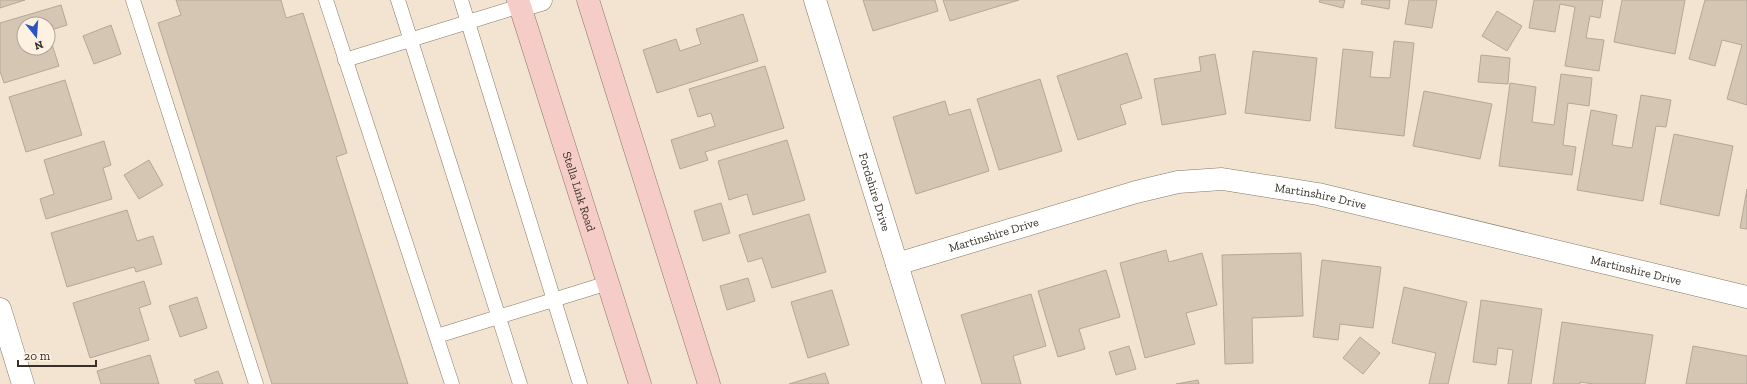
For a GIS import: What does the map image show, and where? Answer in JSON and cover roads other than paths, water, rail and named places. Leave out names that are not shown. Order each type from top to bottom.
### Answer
[{"type":"main road","points":[[588,0],[709,384]]},
{"type":"main road","name":"Stella Link Road","points":[[519,3],[640,384]]},
{"type":"street","points":[[519,3],[541,0]]},
{"type":"street","name":"Fordshire Drive","points":[[815,0],[934,384]]},
{"type":"street","name":"Martinshire Drive","points":[[897,264],[1136,192],[1178,182],[1222,179],[1318,194],[1747,297]]},
{"type":"street","points":[[0,309],[23,384]]},
{"type":"lane","points":[[133,0],[256,384]]},
{"type":"lane","points":[[326,0],[452,384]]},
{"type":"lane","points":[[398,0],[520,384]]},
{"type":"lane","points":[[461,0],[580,384]]},
{"type":"lane","points":[[345,60],[468,23],[519,3]]},
{"type":"lane","points":[[437,336],[608,283]]}]
